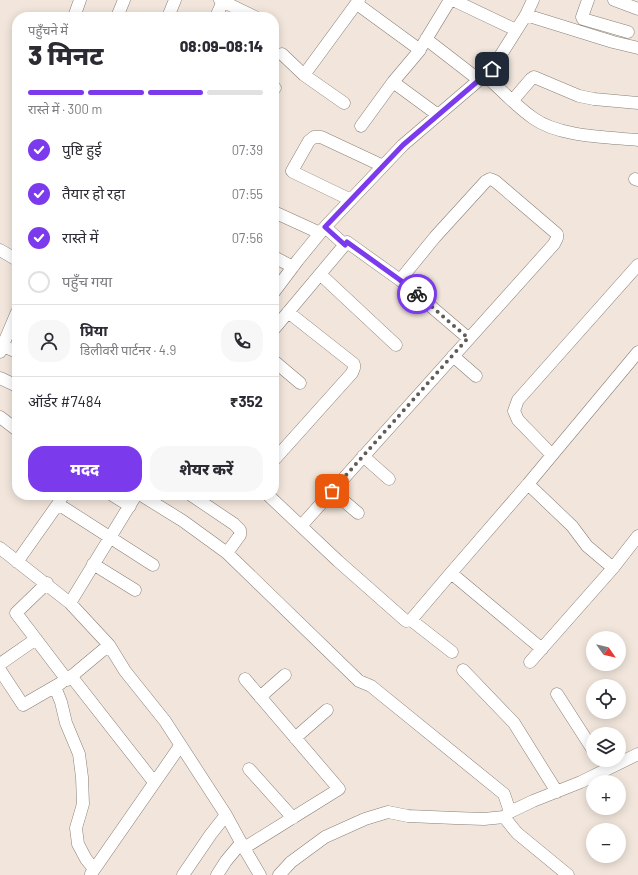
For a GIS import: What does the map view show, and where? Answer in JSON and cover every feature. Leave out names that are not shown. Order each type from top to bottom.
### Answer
[{"type":"street","points":[[76,12],[80,0]]},
{"type":"street","points":[[119,12],[124,0]]},
{"type":"street","points":[[170,12],[175,0]]},
{"type":"street","points":[[361,126],[393,82],[420,50],[451,0],[516,30]]},
{"type":"street","points":[[279,285],[322,230],[403,145],[492,69],[526,15],[533,0]]},
{"type":"street","points":[[588,0],[582,13],[583,19],[628,32]]},
{"type":"street","points":[[614,0],[638,9]]},
{"type":"street","points":[[218,12],[221,1],[244,12]]},
{"type":"street","points":[[304,75],[358,2],[420,50]]},
{"type":"street","points":[[526,15],[613,42],[638,48]]},
{"type":"street","points":[[426,39],[513,100],[534,119],[547,126],[573,134],[638,140]]},
{"type":"street","points":[[282,54],[304,75],[344,103]]},
{"type":"street","points":[[513,100],[534,77],[579,96],[594,99],[638,103]]},
{"type":"street","points":[[393,82],[438,115]]},
{"type":"street","points":[[351,200],[293,172],[292,170],[309,141],[314,137],[321,137],[383,166]]},
{"type":"street","points":[[301,526],[468,338],[554,244],[557,234],[495,181],[490,179],[486,181],[440,231],[400,280]]},
{"type":"street","points":[[279,214],[322,230],[345,245]]},
{"type":"street","points":[[279,323],[347,242],[400,280],[468,338]]},
{"type":"street","points":[[0,250],[12,257]]},
{"type":"street","points":[[279,260],[293,267]]},
{"type":"street","points":[[552,455],[518,420],[514,411],[518,400],[638,265]]},
{"type":"street","points":[[320,274],[396,345]]},
{"type":"street","points":[[279,454],[352,373],[354,368],[354,364],[288,312]]},
{"type":"street","points":[[12,326],[2,349],[12,351]]},
{"type":"street","points":[[273,500],[402,619],[406,621],[411,620],[528,484],[638,352]]},
{"type":"street","points":[[453,356],[476,376]]},
{"type":"street","points":[[279,369],[300,383]]},
{"type":"street","points":[[0,378],[12,384]]},
{"type":"street","points":[[0,417],[12,426]]},
{"type":"street","points":[[363,456],[389,479]]},
{"type":"street","points":[[528,484],[572,526],[587,546],[613,568]]},
{"type":"street","points":[[332,491],[358,513]]},
{"type":"street","points":[[17,562],[61,500],[110,538],[153,565]]},
{"type":"street","points":[[120,500],[130,506]]},
{"type":"street","points":[[70,603],[133,500]]},
{"type":"street","points":[[148,500],[182,521],[226,553],[359,681],[371,686],[504,794],[507,815],[517,833],[568,875]]},
{"type":"street","points":[[198,500],[234,524],[240,530],[240,534],[226,553]]},
{"type":"street","points":[[530,662],[613,568],[638,536]]},
{"type":"street","points":[[0,548],[70,603],[109,645],[125,671],[152,704],[226,815],[260,875]]},
{"type":"street","points":[[93,564],[135,590]]},
{"type":"street","points":[[451,573],[542,649]]},
{"type":"street","points":[[47,584],[16,613],[154,782]]},
{"type":"street","points":[[411,620],[452,652]]},
{"type":"street","points":[[0,664],[36,639]]},
{"type":"street","points":[[0,670],[24,705],[69,678],[109,645]]},
{"type":"street","points":[[463,670],[514,723],[557,792]]},
{"type":"street","points":[[260,697],[285,675]]},
{"type":"street","points":[[217,875],[226,861],[243,847],[340,789],[245,679]]},
{"type":"street","points":[[55,687],[61,702],[66,723],[79,754],[83,804],[76,828],[78,844],[92,872]]},
{"type":"street","points":[[557,694],[586,739]]},
{"type":"street","points":[[296,738],[327,710]]},
{"type":"street","points":[[92,872],[180,746]]},
{"type":"street","points":[[626,758],[638,754]]},
{"type":"street","points":[[279,875],[291,862],[325,837],[365,819],[388,812],[408,816],[484,819],[507,815],[533,801],[557,792],[600,767]]},
{"type":"street","points":[[249,769],[293,818]]},
{"type":"street","points":[[183,875],[210,834],[226,815]]},
{"type":"way so far","points":[[332,491],[468,338],[417,294]]},
{"type":"route","points":[[417,294],[347,242],[345,245],[325,227],[403,145],[492,69]]}]
